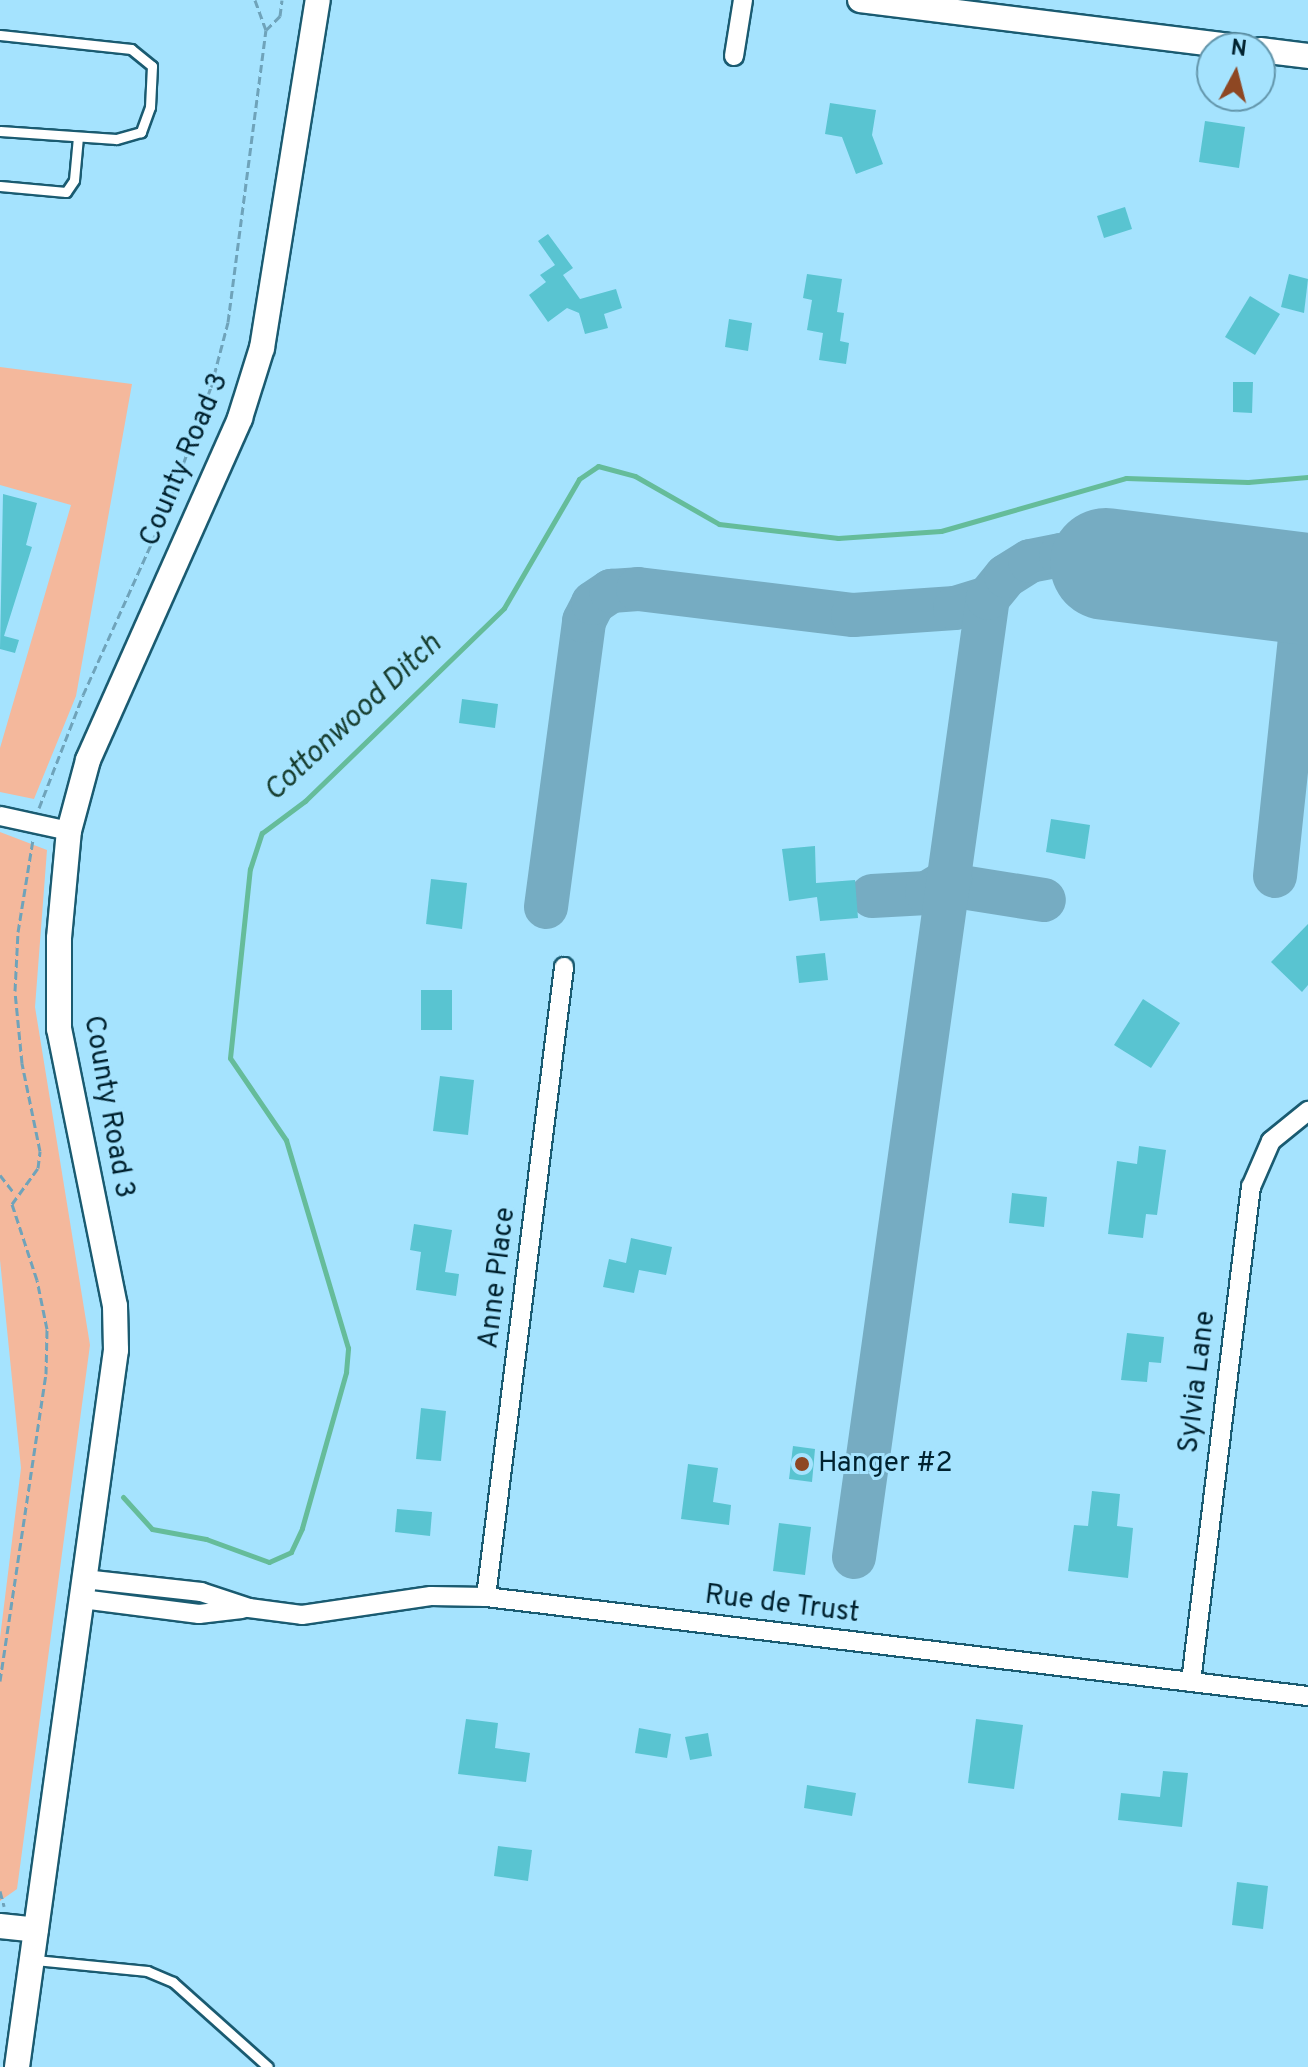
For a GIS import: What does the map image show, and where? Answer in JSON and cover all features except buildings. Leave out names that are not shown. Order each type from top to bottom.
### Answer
[{"type":"street","name":"County Road 3","points":[[17,2067],[83,1589],[107,1441],[115,1306],[59,1029],[59,938],[69,831],[88,760],[240,418],[262,348],[318,0]]},
{"type":"street","points":[[734,56],[743,0]]},
{"type":"street","points":[[860,0],[1196,42]]},
{"type":"street","points":[[1276,52],[1308,56]]},
{"type":"street","points":[[0,816],[69,831]]},
{"type":"street","name":"Anne Place","points":[[486,1597],[564,967]]},
{"type":"street","name":"Sylvia Lane","points":[[1191,1682],[1251,1187],[1271,1141],[1308,1111]]},
{"type":"street","name":"Rue de Trust","points":[[83,1589],[199,1614],[249,1608],[302,1615],[431,1596],[486,1597],[1308,1696]]},
{"type":"street","points":[[0,1926],[36,1930]]},
{"type":"lane","points":[[0,35],[131,49],[150,60],[150,107],[141,132],[116,139],[0,131]]},
{"type":"lane","points":[[0,186],[66,192],[74,180],[78,137]]},
{"type":"lane","points":[[31,1959],[147,1971],[173,1982],[268,2067]]},
{"type":"path","points":[[38,811],[83,695],[167,509],[215,374],[228,322],[266,30],[255,0]]},
{"type":"path","points":[[266,30],[280,16],[282,0]]},
{"type":"path","points":[[0,1681],[46,1374],[47,1329],[37,1280],[13,1215],[15,1194],[38,1168],[40,1151],[22,1063],[15,991],[18,932],[33,839]]},
{"type":"path","points":[[0,1175],[15,1194]]},
{"type":"shaded area","points":[[0,367],[132,384],[76,696],[34,799],[0,792],[0,748],[71,505],[0,485]]},
{"type":"shaded area","points":[[0,832],[47,850],[35,1007],[90,1345],[17,1889],[0,1901],[0,1638],[21,1468],[0,1260]]},
{"type":"waterway","name":"Cottonwood Ditch","points":[[123,1497],[152,1529],[206,1539],[269,1562],[291,1552],[302,1528],[346,1372],[348,1348],[286,1140],[230,1058],[250,869],[262,833],[305,801],[504,608],[579,479],[598,466],[635,476],[719,524],[838,538],[941,531],[1126,478],[1248,482],[1308,477]]},
{"type":"taxiway","points":[[854,1557],[988,598],[1006,576],[1030,561],[1061,555],[1106,564]]},
{"type":"taxiway","points":[[546,907],[584,621],[593,603],[611,591],[638,589],[853,615],[955,608],[988,598]]},
{"type":"taxiway","points":[[1275,876],[1305,589]]},
{"type":"taxiway","points":[[872,896],[927,893],[950,879]]},
{"type":"taxiway","points":[[949,885],[1044,900]]},
{"type":"runway","points":[[1106,564],[1308,589]]},
{"type":"place","name":"Hanger #2","points":[[802,1464]]}]
